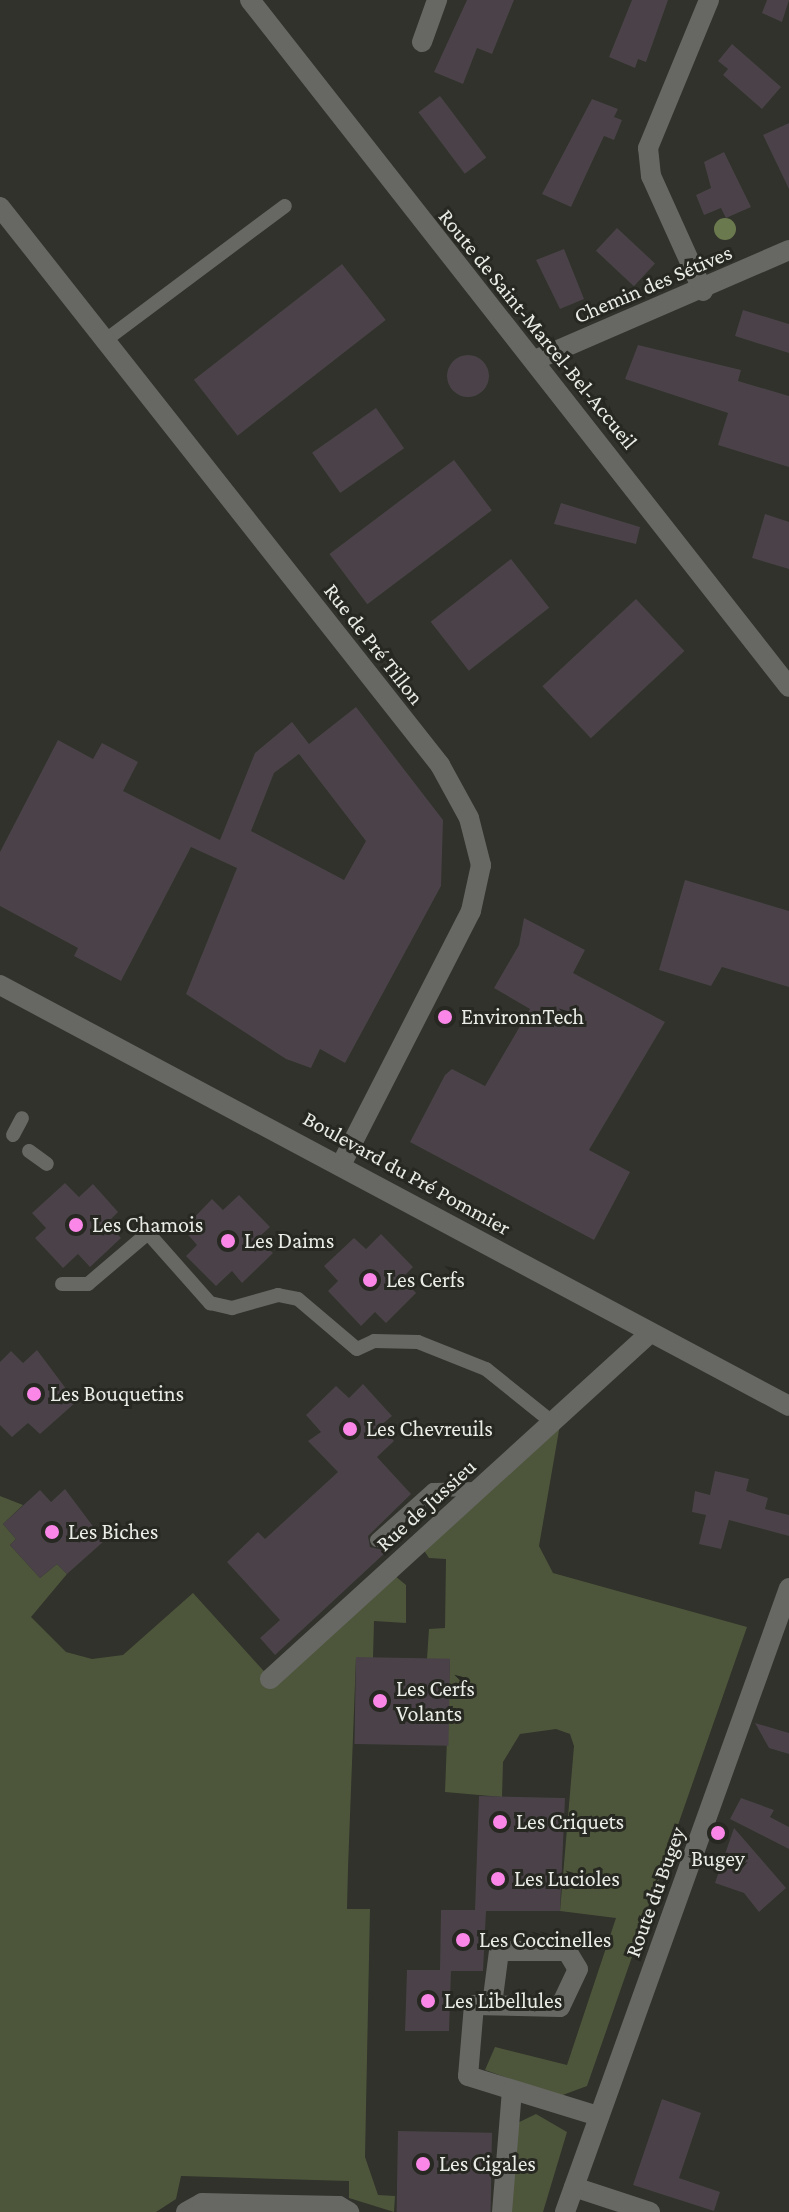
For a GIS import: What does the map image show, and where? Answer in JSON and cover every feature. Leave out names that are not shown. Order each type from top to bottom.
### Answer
[{"type":"street","name":"Route de Saint-Marcel-Bel-Accueil","points":[[250,0],[789,687]]},
{"type":"street","points":[[422,42],[437,0]]},
{"type":"street","points":[[703,291],[651,176],[648,148],[709,0]]},
{"type":"street","name":"Rue de Pré Tillon","points":[[0,207],[103,342],[440,765],[469,818],[481,865],[471,911],[342,1163]]},
{"type":"street","name":"Chemin des Sétives","points":[[535,360],[703,291],[789,250]]},
{"type":"street","name":"Boulevard du Pré Pommier","points":[[1,988],[342,1163],[649,1334],[789,1406]]},
{"type":"street","name":"Rue de Jussieu","points":[[270,1679],[649,1334]]},
{"type":"street","name":"Route du Bugey","points":[[565,2212],[789,1588]]},
{"type":"street","points":[[492,2005],[499,1951],[567,1951],[578,1969],[560,2007],[474,2005],[468,2076],[598,2116]]},
{"type":"street","points":[[502,2212],[512,2090]]},
{"type":"street","points":[[574,2187],[650,2212]]},
{"type":"street","points":[[186,2212],[202,2203],[339,2206],[349,2212]]},
{"type":"lane","points":[[103,342],[285,206]]},
{"type":"lane","points":[[13,1135],[22,1118]]},
{"type":"lane","points":[[29,1151],[47,1164]]},
{"type":"lane","points":[[62,1284],[88,1284],[148,1233],[210,1303],[232,1308],[278,1295],[298,1299],[357,1349],[374,1341],[418,1342],[486,1369],[552,1422]]},
{"type":"lane","points":[[377,1540],[433,1490],[478,1489]]},
{"type":"shaded area","points":[[725,218],[733,221],[736,229],[733,237],[725,240],[717,237],[714,229],[717,221]]},
{"type":"shaded area","points":[[562,1413],[539,1546],[553,1573],[747,1627],[587,2086],[560,2096],[485,2070],[495,2047],[567,2065],[616,1918],[560,1911],[574,1746],[570,1734],[556,1729],[520,1734],[503,1762],[502,1797],[445,1792],[450,1660],[427,1659],[429,1629],[445,1628],[446,1559],[429,1558],[419,1543]]},
{"type":"shaded area","points":[[0,1496],[23,1505],[3,1524],[16,1539],[10,1545],[40,1578],[57,1564],[67,1574],[31,1617],[66,1652],[92,1659],[123,1655],[193,1593],[271,1679],[389,1571],[406,1585],[406,1623],[374,1621],[373,1658],[356,1658],[347,1909],[370,1909],[365,2157],[378,2195],[395,2196],[394,2212],[349,2198],[349,2181],[181,2176],[176,2199],[156,2212],[0,2212]]},
{"type":"shaded area","points":[[536,2114],[567,2132],[543,2212],[502,2212],[509,2127]]},
{"type":"building","points":[[467,0],[514,0],[492,54],[477,48],[463,84],[434,72]]},
{"type":"building","points":[[632,0],[668,0],[646,62],[638,59],[635,68],[609,57]]},
{"type":"building","points":[[767,0],[789,0],[782,22],[762,13]]},
{"type":"building","points":[[732,44],[781,87],[762,109],[723,75],[728,69],[718,61]]},
{"type":"building","points":[[440,96],[486,157],[465,174],[418,112]]},
{"type":"building","points":[[592,99],[618,109],[614,117],[622,120],[614,140],[604,136],[571,207],[542,194]]},
{"type":"building","points":[[789,123],[789,189],[763,135]]},
{"type":"building","points":[[724,152],[751,207],[726,218],[721,208],[704,215],[696,195],[711,188],[704,162]]},
{"type":"building","points":[[617,228],[655,263],[634,286],[596,251]]},
{"type":"building","points":[[564,249],[584,299],[560,309],[536,260]]},
{"type":"building","points":[[342,264],[386,320],[238,436],[194,380]]},
{"type":"building","points":[[743,310],[789,324],[789,353],[735,336]]},
{"type":"building","points":[[638,345],[741,370],[738,381],[789,396],[789,467],[718,445],[728,413],[625,379]]},
{"type":"building","points":[[468,355],[483,361],[489,376],[483,391],[468,397],[453,391],[447,376],[453,361]]},
{"type":"building","points":[[376,408],[404,448],[340,493],[312,453]]},
{"type":"building","points":[[454,460],[492,510],[367,604],[329,554]]},
{"type":"building","points":[[561,503],[640,527],[636,544],[554,524]]},
{"type":"building","points":[[765,514],[789,522],[789,569],[752,558]]},
{"type":"building","points":[[511,559],[549,608],[469,671],[431,622]]},
{"type":"building","points":[[636,599],[684,651],[591,738],[542,686]]},
{"type":"building","points":[[356,707],[443,820],[441,886],[345,1063],[320,1049],[311,1068],[286,1059],[186,994],[237,868],[191,847],[121,981],[74,956],[78,948],[0,906],[0,852],[58,740],[93,759],[102,743],[138,762],[123,791],[220,840],[255,753],[292,722],[309,744]],"holes":[[[299,754],[366,841],[344,880],[251,831],[274,773]]]},
{"type":"building","points":[[685,880],[789,911],[789,987],[722,967],[711,986],[659,970]]},
{"type":"building","points":[[524,918],[585,950],[573,973],[665,1022],[589,1150],[630,1172],[594,1240],[410,1142],[445,1075],[452,1069],[485,1086],[530,1009],[494,988],[519,945]]},
{"type":"building","name":"Les Chamois","points":[[65,1183],[79,1197],[93,1184],[118,1212],[107,1223],[121,1238],[90,1267],[78,1254],[63,1268],[35,1238],[46,1228],[32,1213]]},
{"type":"building","name":"Les Daims","points":[[239,1195],[270,1227],[258,1238],[273,1253],[242,1283],[232,1271],[216,1286],[186,1256],[197,1245],[183,1229],[212,1199],[223,1210]]},
{"type":"building","name":"Les Cerfs","points":[[381,1234],[413,1267],[402,1278],[416,1293],[386,1323],[375,1312],[361,1326],[328,1291],[338,1281],[324,1266],[354,1238],[366,1249]]},
{"type":"building","name":"Les Bouquetins","points":[[37,1350],[76,1402],[40,1434],[28,1423],[12,1437],[0,1425],[0,1362],[11,1351],[23,1363]]},
{"type":"building","points":[[363,1384],[392,1416],[380,1426],[394,1441],[377,1457],[411,1494],[368,1536],[370,1547],[387,1551],[275,1655],[260,1638],[280,1620],[227,1562],[258,1532],[265,1539],[338,1472],[308,1441],[321,1432],[306,1415],[336,1386],[349,1398]]},
{"type":"building","points":[[715,1471],[749,1479],[746,1491],[768,1498],[765,1509],[789,1515],[789,1536],[729,1520],[721,1549],[699,1544],[706,1515],[692,1512],[695,1491],[710,1495]]},
{"type":"building","name":"Les Biches","points":[[65,1489],[104,1541],[67,1574],[57,1564],[40,1578],[10,1545],[16,1539],[3,1524],[40,1490],[51,1502]]},
{"type":"building","points":[[356,1657],[450,1659],[448,1746],[354,1744]]},
{"type":"building","points":[[755,1723],[789,1733],[789,1754],[769,1748]]},
{"type":"building","points":[[479,1796],[565,1798],[560,1911],[486,1911],[483,1971],[451,1971],[449,2031],[405,2031],[407,1970],[440,1970],[441,1910],[475,1910]]},
{"type":"building","points":[[741,1798],[774,1810],[770,1817],[789,1827],[789,1849],[730,1819]]},
{"type":"building","points":[[734,1828],[786,1888],[759,1912],[744,1893],[715,1883]]},
{"type":"building","points":[[662,2099],[701,2113],[679,2178],[720,2192],[714,2211],[633,2185]]},
{"type":"building","points":[[398,2131],[492,2133],[491,2212],[397,2212]]},
{"type":"place","name":"EnvironnTech","points":[[445,1017]]},
{"type":"place","name":"Les Chamois","points":[[76,1225]]},
{"type":"place","name":"Les Daims","points":[[228,1241]]},
{"type":"place","name":"Les Cerfs","points":[[370,1280]]},
{"type":"place","name":"Les Bouquetins","points":[[34,1394]]},
{"type":"place","name":"Les Chevreuils","points":[[350,1429]]},
{"type":"place","name":"Les Biches","points":[[52,1532]]},
{"type":"place","name":"Les Cerfs Volants","points":[[380,1701]]},
{"type":"place","name":"Les Criquets","points":[[500,1822]]},
{"type":"place","name":"Bugey","points":[[718,1833]]},
{"type":"place","name":"Les Lucioles","points":[[498,1879]]},
{"type":"place","name":"Les Coccinelles","points":[[463,1940]]},
{"type":"place","name":"Les Libellules","points":[[428,2001]]},
{"type":"place","name":"Les Cigales","points":[[423,2164]]}]
